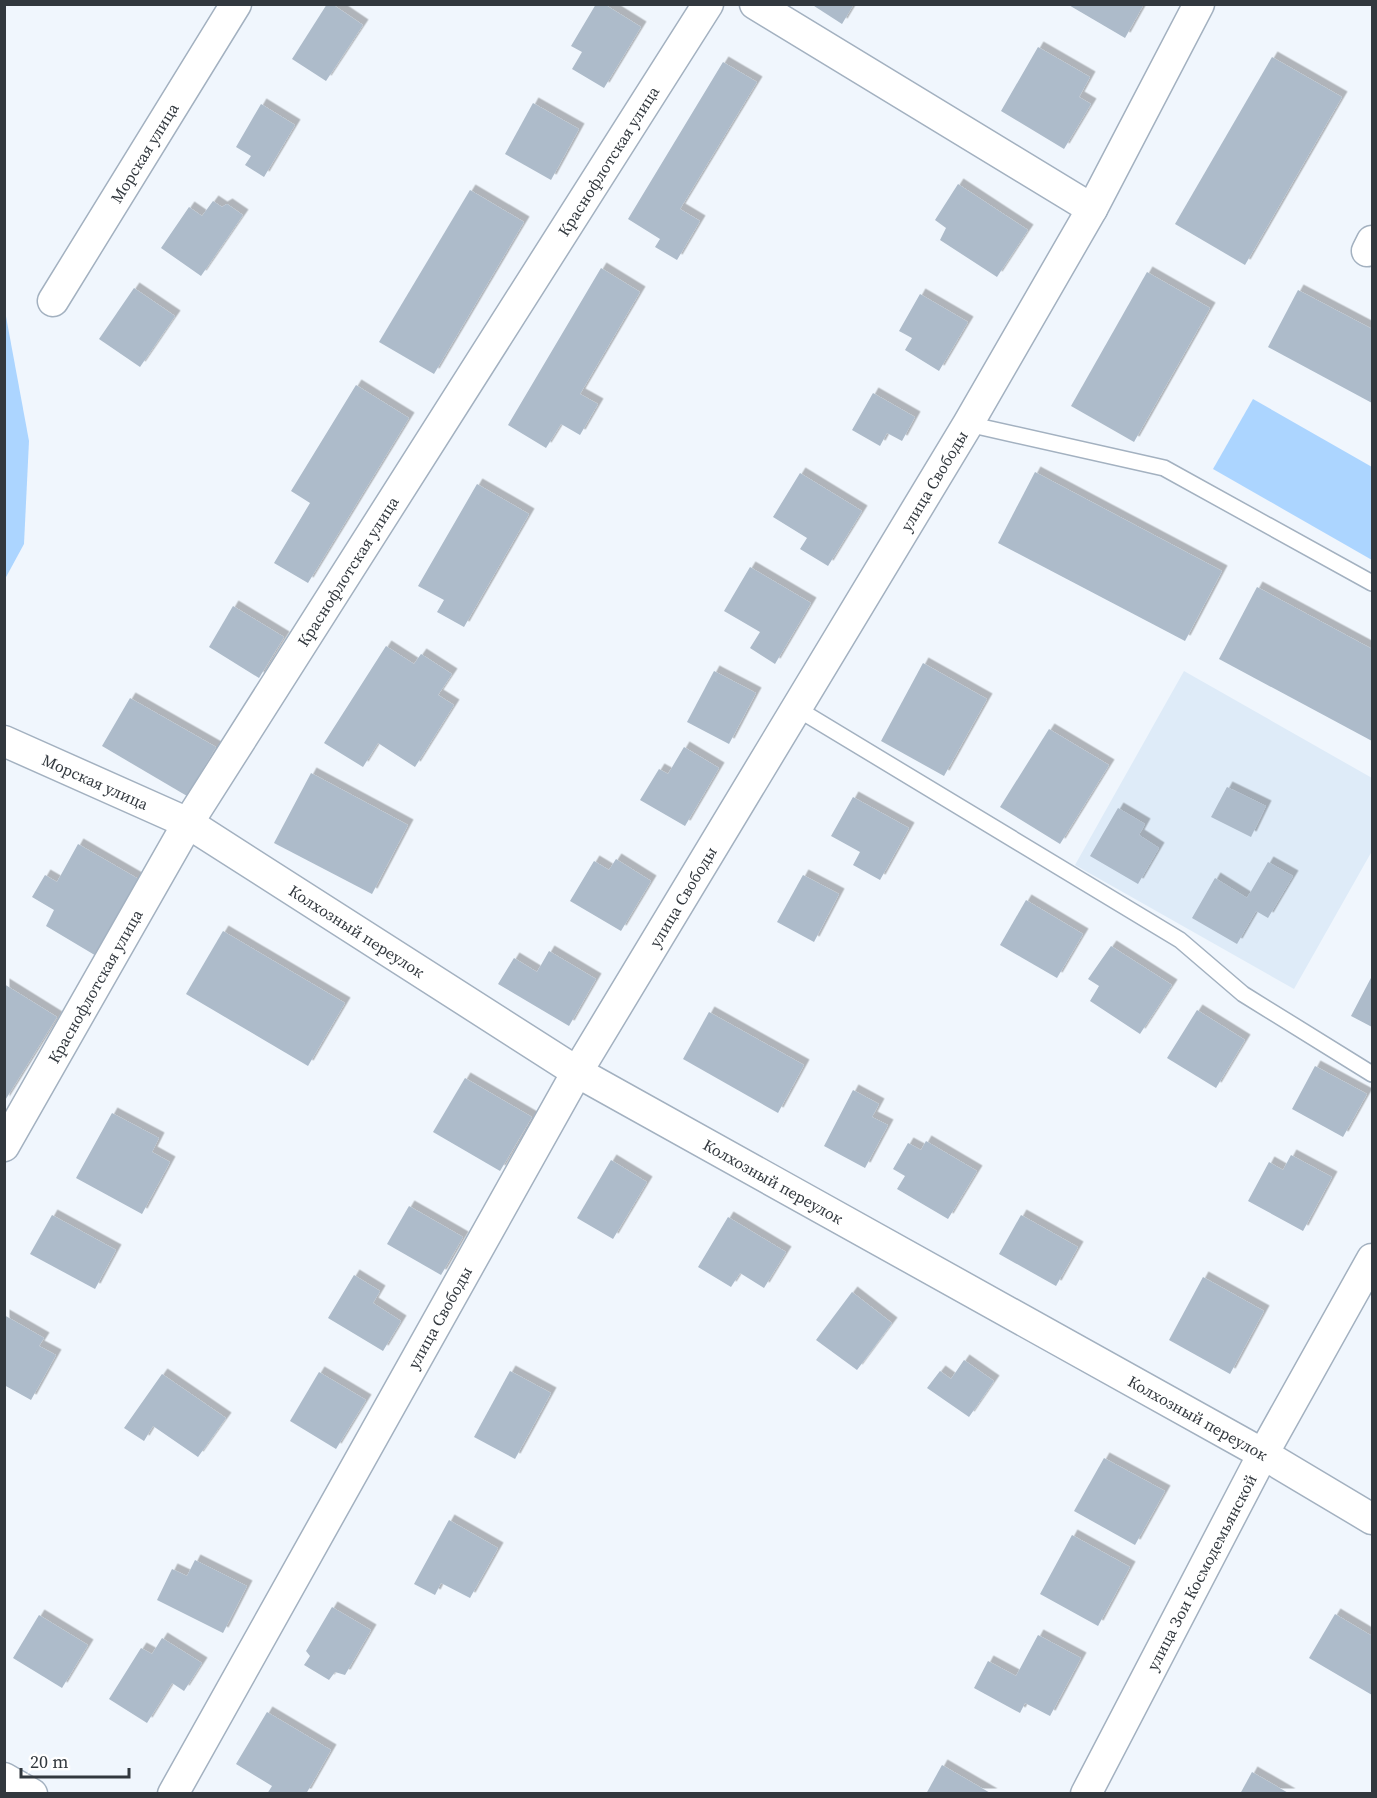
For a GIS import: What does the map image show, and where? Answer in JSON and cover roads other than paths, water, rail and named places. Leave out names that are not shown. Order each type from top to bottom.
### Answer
[{"type":"street","name":"Морская улица","points":[[53,301],[236,4]]},
{"type":"street","name":"Краснофлотская улица","points":[[4,1146],[188,823],[708,4]]},
{"type":"street","points":[[755,4],[1092,209]]},
{"type":"street","name":"улица Свободы","points":[[173,1794],[577,1072],[968,424],[1092,209],[1199,4]]},
{"type":"street","name":"Морская улица","points":[[4,741],[188,823]]},
{"type":"street","name":"Колхозный переулок","points":[[188,823],[577,1072],[1263,1454],[1372,1519]]},
{"type":"street","name":"улица Зои Космодемьянской","points":[[1086,1794],[1263,1454],[1372,1259]]},
{"type":"street","points":[[4,1778],[32,1794]]},
{"type":"lane","points":[[968,424],[1164,468],[1372,584]]},
{"type":"lane","points":[[796,708],[1180,940],[1243,994],[1372,1074]]}]
